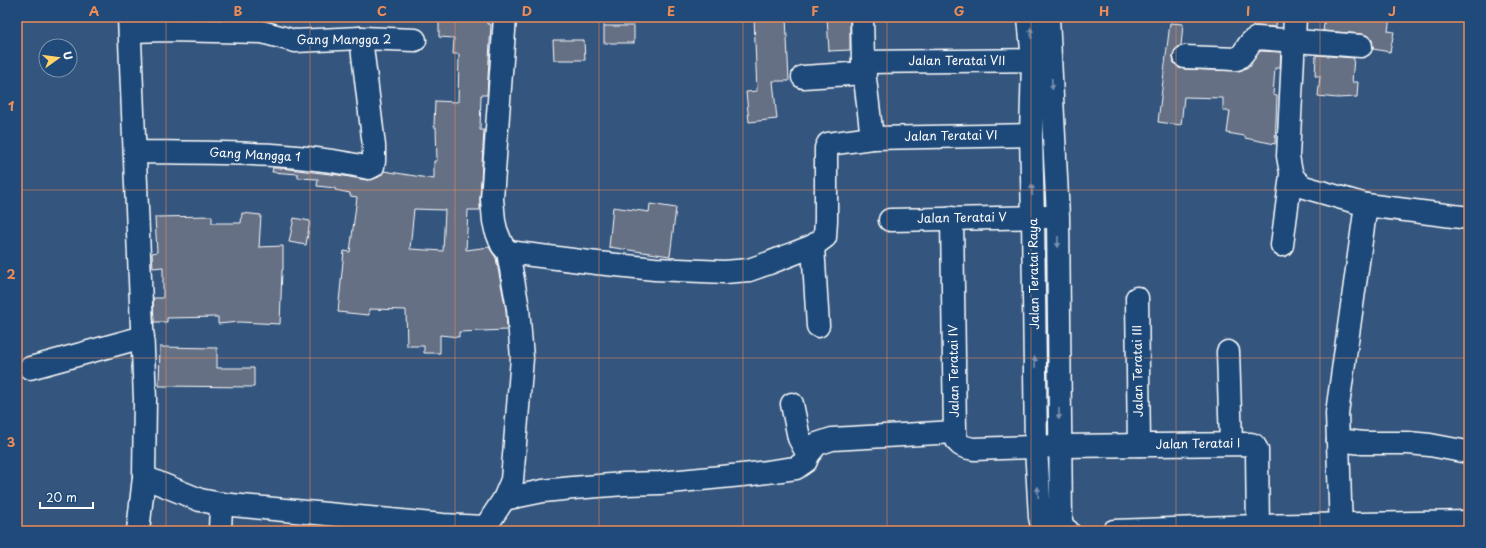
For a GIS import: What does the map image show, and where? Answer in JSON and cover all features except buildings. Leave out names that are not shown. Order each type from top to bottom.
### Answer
[{"type":"street","points":[[144,477],[200,500],[221,504],[484,529],[504,499],[512,480],[522,358],[518,308],[508,252],[502,245],[496,230],[492,199],[505,17]]},
{"type":"street","points":[[862,17],[864,67],[872,138]]},
{"type":"street","name":"Jalan Teratai Raya","points":[[1029,17],[1042,60],[1058,217],[1059,446],[1057,528]]},
{"type":"street","name":"Jalan Teratai Raya","points":[[1048,17],[1031,135],[1036,446],[1040,517],[1057,528]]},
{"type":"street","points":[[1295,17],[1288,156],[1295,182],[1304,187],[1366,205],[1469,218]]},
{"type":"street","points":[[130,24],[145,399],[144,477],[138,531]]},
{"type":"street","name":"Gang Mangga 2","points":[[130,24],[168,30],[262,32],[295,41],[361,38],[415,40]]},
{"type":"street","name":"Gang Mangga 1","points":[[135,152],[252,153],[333,161],[369,168],[373,166],[374,146],[361,38]]},
{"type":"street","points":[[1185,57],[1237,59],[1243,54],[1253,40],[1257,38],[1361,46]]},
{"type":"street","name":"Jalan Teratai VII","points":[[803,77],[864,67],[1042,60]]},
{"type":"street","name":"Jalan Teratai VI","points":[[813,246],[825,237],[826,234],[827,145],[835,142],[872,138],[1031,135]]},
{"type":"street","points":[[1282,245],[1292,175]]},
{"type":"street","points":[[1341,528],[1337,413],[1366,205]]},
{"type":"street","name":"Jalan Teratai V","points":[[890,220],[1058,217]]},
{"type":"street","name":"Jalan Teratai IV","points":[[952,218],[956,439],[959,444],[965,448],[974,449],[1036,446]]},
{"type":"street","points":[[508,252],[597,263],[725,272],[749,270],[813,246],[818,326]]},
{"type":"street","name":"Jalan Teratai III","points":[[1137,298],[1139,445]]},
{"type":"street","points":[[30,368],[143,337]]},
{"type":"street","points":[[1228,352],[1231,443]]},
{"type":"street","points":[[792,404],[800,438],[808,455]]},
{"type":"street","points":[[504,499],[543,491],[624,484],[660,483],[796,468],[806,461],[808,455],[817,444],[832,439],[955,432]]},
{"type":"street","points":[[1338,440],[1363,443],[1408,443],[1430,445],[1462,451]]},
{"type":"street","name":"Jalan Teratai I","points":[[1036,446],[1231,443],[1254,445],[1257,450],[1258,529]]},
{"type":"street","points":[[220,531],[221,504]]},
{"type":"street","points":[[1114,531],[1341,528],[1469,522]]}]
